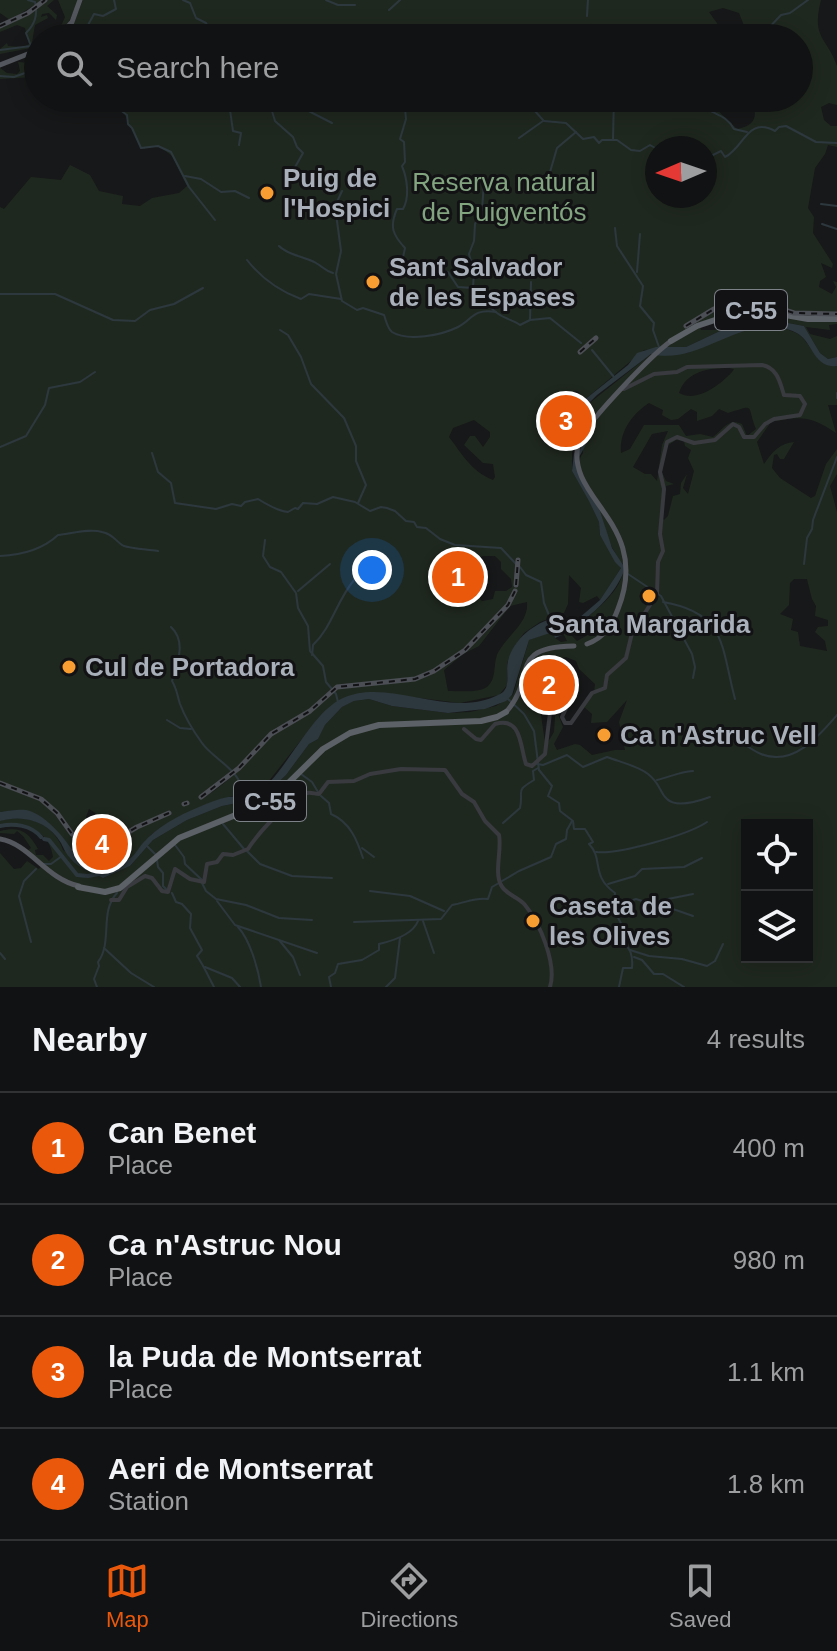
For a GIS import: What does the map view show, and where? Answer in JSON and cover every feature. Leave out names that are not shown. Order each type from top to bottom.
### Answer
[{"type":"highway","name":"C-55","points":[[670,341],[704,323],[745,310],[836,320]]},
{"type":"highway","name":"C-55","points":[[670,341],[702,325],[743,312],[762,311],[819,321],[836,320]]},
{"type":"highway","name":"C-55","points":[[116,887],[177,839],[261,806],[276,797],[316,755],[338,739],[379,725],[461,723],[490,719],[507,711]]},
{"type":"highway","name":"C-55","points":[[116,887],[181,835],[271,798],[319,751],[347,733],[382,724],[461,723]]},
{"type":"highway","points":[[78,886],[116,887]]},
{"type":"main road","points":[[71,24],[81,0]]},
{"type":"main road","points":[[0,64],[24,55]]},
{"type":"main road","name":"C-55","points":[[587,644],[608,629],[621,602],[627,581],[626,558],[617,533],[577,463],[578,442],[589,423],[670,341]]},
{"type":"main road","name":"C-55","points":[[507,711],[533,655],[547,648],[574,646]]},
{"type":"main road","points":[[0,839],[18,846],[60,880],[78,886]]},
{"type":"street","points":[[461,723],[476,739],[481,740],[495,724],[509,723],[520,737],[525,763],[532,766],[541,760],[545,755],[553,688],[560,685],[570,694],[562,718],[565,723],[571,723],[592,694],[605,688],[608,674],[626,658],[633,632],[658,593],[658,562],[663,551],[660,512],[664,491],[660,472],[667,442],[677,437],[694,443],[715,440],[733,424],[739,427],[744,437],[754,437],[774,419],[800,415],[805,402],[799,396],[784,395],[779,378],[769,367],[762,365],[687,367],[675,372],[654,374],[624,389]]},
{"type":"street","points":[[116,887],[119,900],[127,887],[146,876],[153,879],[162,891],[168,892],[175,869],[190,879],[204,882],[207,865],[217,862],[223,854],[232,855],[248,849],[255,836],[288,804],[306,793],[319,795],[327,782],[353,782],[372,773],[422,768],[448,772],[462,794],[473,801],[486,822],[499,834],[500,884],[525,905],[534,918],[545,943],[552,973],[550,987]]},
{"type":"shaded area","points":[[758,302],[790,311],[837,313],[837,316],[791,314],[760,304],[728,306],[686,325],[714,307]]},
{"type":"shaded area","points":[[767,319],[804,326],[820,353],[828,359],[837,357],[837,366],[819,360],[796,333],[777,327],[761,327],[683,354],[651,354],[587,405],[581,421],[588,431],[587,443],[579,457],[578,473],[600,511],[612,548],[625,568],[613,591],[583,621],[582,629],[577,626],[569,627],[568,631],[559,628],[579,618],[600,600],[621,568],[600,535],[599,522],[572,471],[574,453],[581,448],[576,423],[583,401],[628,365],[637,353],[656,347],[686,347],[720,331]]},
{"type":"shaded area","points":[[514,591],[507,607],[473,643],[436,671],[415,680],[347,685],[329,693],[306,715],[278,729],[230,777],[201,798],[276,728],[306,713],[331,689],[342,684],[411,679],[431,672],[462,651],[505,606]]},
{"type":"shaded area","points":[[555,617],[556,633],[562,635],[555,638],[553,632],[529,640],[512,695],[506,701],[485,709],[448,713],[392,706],[369,699],[354,701],[342,707],[325,725],[318,739],[309,744],[286,775],[262,798],[222,806],[187,820],[153,840],[130,866],[103,878],[74,862],[56,835],[42,825],[17,818],[0,821],[0,812],[23,810],[34,813],[57,831],[79,861],[104,870],[115,866],[131,857],[162,827],[191,810],[228,797],[259,792],[321,715],[343,698],[381,692],[461,703],[481,701],[500,694],[506,688],[508,661],[515,645],[532,628]]},
{"type":"shaded area","points":[[0,782],[46,801],[73,834],[94,844],[109,843],[134,827],[169,814],[137,827],[111,843],[93,845],[76,838],[44,802]]},
{"type":"green space","points":[[0,0],[43,0],[10,20],[0,13]]},
{"type":"green space","points":[[48,0],[54,0],[47,6],[57,15],[56,20],[49,13],[42,14],[41,17],[47,15],[48,18],[37,24],[24,24],[24,28],[17,25],[0,32],[0,28]]},
{"type":"green space","points":[[58,0],[79,0],[68,24],[62,24],[65,17]]},
{"type":"green space","name":"Reserva natural de Puigventós","points":[[83,0],[821,0],[819,30],[837,66],[837,105],[829,103],[821,107],[824,120],[831,126],[837,126],[837,147],[828,145],[815,168],[808,208],[814,217],[813,233],[833,264],[832,268],[821,263],[826,277],[820,281],[819,287],[832,294],[836,287],[833,281],[837,282],[837,313],[798,313],[758,302],[729,304],[714,307],[686,326],[719,308],[754,304],[791,314],[837,316],[837,324],[829,325],[830,330],[806,327],[810,334],[830,339],[837,336],[837,357],[828,359],[820,353],[804,326],[767,319],[720,331],[686,347],[644,350],[583,401],[573,424],[570,417],[579,392],[575,391],[563,416],[564,429],[572,441],[572,471],[599,522],[600,535],[621,568],[600,600],[597,596],[583,603],[579,602],[581,588],[569,575],[568,604],[564,613],[553,614],[524,633],[507,663],[507,685],[499,695],[460,703],[371,692],[320,716],[261,791],[246,797],[232,796],[215,801],[177,818],[152,834],[131,859],[104,870],[79,861],[57,832],[34,814],[20,810],[0,812],[0,784],[44,802],[72,835],[90,844],[73,834],[46,801],[0,782],[0,207],[4,209],[31,177],[61,180],[70,165],[90,175],[99,191],[123,196],[122,204],[140,206],[152,198],[179,193],[187,186],[172,156],[159,146],[142,149],[124,112],[719,112],[737,129],[749,125],[755,112],[813,112],[813,24],[743,24],[739,13],[723,8],[709,12],[718,24],[73,24]],"holes":[[[739,307],[755,311],[754,317],[714,330],[701,330],[700,327],[722,316],[721,310]],[[474,420],[490,432],[490,437],[483,447],[475,436],[470,436],[464,445],[483,463],[493,464],[493,480],[473,467],[449,437],[453,428]],[[483,556],[495,556],[501,562],[501,569],[511,579],[512,587],[506,591],[495,591],[493,599],[482,601],[466,593],[471,578],[465,565],[457,560],[461,557],[471,562]],[[514,591],[508,607],[485,633],[440,669],[413,680],[376,682],[411,679],[431,672],[462,651],[505,606]],[[527,602],[522,622],[497,655],[494,675],[487,687],[448,691],[444,670],[463,654],[479,646],[510,606]],[[357,683],[342,686],[311,712],[274,733],[229,779],[201,798],[276,728],[306,713],[331,689],[342,684]],[[89,809],[97,814],[101,825],[100,841],[92,842],[87,838],[86,817]]]},
{"type":"green space","points":[[7,43],[8,46],[24,49],[0,54],[0,49]]},
{"type":"green space","points":[[18,62],[24,62],[24,78],[0,79],[0,68],[17,74],[20,71]]},
{"type":"green space","points":[[780,327],[803,338],[824,363],[837,366],[837,405],[828,405],[836,433],[812,420],[791,419],[771,422],[757,442],[764,464],[777,449],[794,442],[784,459],[774,455],[772,468],[780,478],[811,498],[815,496],[826,464],[837,449],[837,474],[830,486],[837,512],[837,987],[0,987],[0,853],[14,869],[21,868],[27,861],[39,869],[42,865],[27,851],[31,848],[17,831],[14,834],[0,831],[13,829],[23,831],[38,849],[35,850],[36,855],[43,855],[49,861],[53,857],[47,840],[41,834],[19,826],[0,827],[0,821],[19,818],[38,822],[53,833],[63,850],[103,878],[130,866],[153,840],[187,820],[222,806],[262,798],[286,775],[309,744],[318,739],[325,725],[342,707],[369,699],[392,706],[448,713],[496,706],[513,695],[529,640],[553,631],[555,638],[561,642],[567,641],[563,633],[567,631],[577,641],[586,636],[582,629],[583,621],[618,585],[622,566],[581,476],[581,416],[587,405],[651,354],[687,353],[748,328]],"holes":[[[734,369],[708,391],[693,396],[679,393],[693,375],[706,370]],[[649,403],[663,410],[662,415],[671,420],[678,419],[691,409],[697,412],[697,421],[712,416],[719,409],[728,413],[747,408],[756,429],[747,436],[742,424],[733,423],[713,437],[700,434],[686,436],[679,425],[644,425],[630,449],[621,453],[624,431],[637,412]],[[668,431],[662,445],[657,481],[651,474],[633,467],[652,434]],[[676,440],[684,441],[691,450],[688,458],[694,471],[688,494],[683,488],[687,474],[681,483],[680,494],[673,496],[664,520],[666,486],[674,484],[666,481],[662,472],[667,446]],[[794,579],[807,579],[816,606],[815,616],[828,620],[828,626],[818,627],[815,632],[825,641],[827,651],[800,646],[798,632],[791,630],[793,619],[780,614],[789,605],[790,583]],[[566,657],[576,661],[579,669],[595,684],[594,692],[584,707],[592,714],[591,723],[607,722],[627,700],[619,722],[625,750],[592,755],[575,744],[557,750],[554,744],[563,727],[558,714],[555,716],[554,732],[545,742],[538,695],[529,690],[530,677],[538,664]]]},
{"type":"waterway","points":[[28,0],[35,2],[33,24]]},
{"type":"waterway","points":[[89,24],[94,14],[103,16],[116,9],[114,0]]},
{"type":"waterway","points":[[183,0],[190,3],[196,18],[206,24]]},
{"type":"waterway","points":[[326,0],[338,5],[355,5]]},
{"type":"waterway","points":[[389,10],[400,0]]},
{"type":"waterway","points":[[587,16],[588,0]]},
{"type":"waterway","points":[[772,24],[781,15],[790,13],[808,0]]},
{"type":"waterway","points":[[0,50],[24,47]]},
{"type":"waterway","points":[[0,76],[14,77],[24,73]]},
{"type":"waterway","points":[[123,112],[141,148],[158,146],[171,152],[189,187],[215,220]]},
{"type":"waterway","points":[[230,112],[233,131],[241,133],[239,145]]},
{"type":"waterway","points":[[272,112],[275,121],[293,137],[303,153],[294,169]]},
{"type":"waterway","points":[[311,112],[332,123]]},
{"type":"waterway","points":[[405,112],[400,139],[404,142],[405,162],[402,166],[407,193],[403,209],[397,209],[393,226],[395,235],[405,248],[402,262],[423,266],[432,263],[435,269],[448,272],[458,287],[473,288]]},
{"type":"waterway","points":[[536,112],[543,120]]},
{"type":"waterway","points":[[613,139],[614,112]]},
{"type":"waterway","points":[[712,112],[734,129],[747,132]]},
{"type":"waterway","points":[[519,138],[543,121]]},
{"type":"waterway","points":[[544,121],[566,123],[583,139],[594,137],[599,143],[602,140],[617,140],[631,150],[645,148]]},
{"type":"waterway","points":[[717,153],[721,151],[725,157],[758,127],[775,131],[786,126],[816,142],[837,143]]},
{"type":"waterway","points":[[548,179],[557,148],[576,132]]},
{"type":"waterway","points":[[185,176],[201,179],[221,192],[235,191],[249,198]]},
{"type":"waterway","points":[[473,287],[474,273],[469,254],[475,224],[482,210],[484,182]]},
{"type":"waterway","points":[[342,191],[335,206],[341,251],[336,274],[342,301],[357,310],[363,308],[384,315],[392,332],[407,337],[443,333],[478,313],[496,312]]},
{"type":"waterway","points":[[821,204],[837,206]]},
{"type":"waterway","points":[[822,224],[837,229]]},
{"type":"waterway","points":[[615,228],[617,246],[643,286],[640,306],[654,323],[653,330],[659,347]]},
{"type":"waterway","points":[[637,272],[640,234]]},
{"type":"waterway","points":[[279,246],[333,273]]},
{"type":"waterway","points":[[247,260],[265,279],[293,296],[301,299],[309,294],[341,299]]},
{"type":"waterway","points":[[530,320],[531,282]]},
{"type":"waterway","points":[[0,294],[55,294],[113,320],[135,321],[150,310],[174,304],[203,288]]},
{"type":"waterway","points":[[474,289],[478,298],[503,317],[520,325],[530,320],[550,318],[581,343]]},
{"type":"waterway","points":[[280,330],[288,335],[301,357],[311,384],[344,418],[356,446],[356,461],[366,485],[358,503]]},
{"type":"waterway","points":[[592,350],[614,377]]},
{"type":"waterway","points":[[0,447],[26,436],[45,405],[49,388],[80,382],[95,372]]},
{"type":"waterway","points":[[837,393],[837,398]]},
{"type":"waterway","points":[[152,453],[158,472],[171,483],[175,503],[216,509],[232,504],[241,506],[258,499],[288,512],[298,509],[303,503],[317,504],[333,497],[355,502],[370,511],[381,507],[395,511],[406,521],[414,522],[417,527],[426,528],[440,539],[455,545],[501,548],[517,565]]},
{"type":"waterway","points":[[804,564],[807,538],[837,457]]},
{"type":"waterway","points":[[0,556],[31,551],[58,535],[91,531],[108,534],[124,546],[158,551]]},
{"type":"waterway","points":[[265,540],[263,556],[270,567],[281,572],[296,593],[298,608],[308,626],[310,651],[323,666],[326,682],[336,694],[338,702]]},
{"type":"waterway","points":[[298,591],[330,564]]},
{"type":"waterway","points":[[520,567],[526,575],[541,582],[544,603],[551,620]]},
{"type":"waterway","points":[[628,574],[661,596],[692,654],[695,667],[693,678]]},
{"type":"waterway","points":[[312,655],[313,645],[354,580]]},
{"type":"waterway","points":[[663,602],[699,614],[710,624],[723,648],[735,699]]},
{"type":"waterway","points":[[171,627],[180,646],[172,681],[182,709],[202,743],[233,772],[243,795],[247,797]]},
{"type":"waterway","points":[[507,698],[524,714],[534,731],[539,770],[552,786],[548,796],[559,803],[560,811],[573,821],[574,829],[585,829],[593,842],[589,844],[596,855],[602,880],[615,893],[613,908],[626,933],[621,940],[629,949],[632,959],[632,968],[623,968],[619,987]]},
{"type":"waterway","points":[[733,736],[761,754],[784,756],[804,747],[837,715]]},
{"type":"waterway","points":[[167,720],[180,728],[191,729]]},
{"type":"waterway","points":[[537,764],[543,765],[567,755],[583,767],[607,757],[648,774],[671,802],[688,803],[710,797]]},
{"type":"waterway","points":[[503,823],[520,808],[521,791],[534,780],[533,771],[538,768]]},
{"type":"waterway","points":[[657,780],[693,771]]},
{"type":"waterway","points":[[301,774],[312,782],[318,792]]},
{"type":"waterway","points":[[321,796],[329,803],[331,814],[352,832],[363,858]]},
{"type":"waterway","points":[[502,881],[551,857],[556,844],[566,839],[572,821]]},
{"type":"waterway","points":[[596,852],[652,843],[685,833],[707,822]]},
{"type":"waterway","points":[[223,824],[244,849]]},
{"type":"waterway","points":[[0,826],[22,826],[41,837]]},
{"type":"waterway","points":[[44,839],[49,840],[77,875],[99,874]]},
{"type":"waterway","points":[[146,845],[155,854]]},
{"type":"waterway","points":[[175,845],[185,864],[202,880]]},
{"type":"waterway","points":[[362,848],[374,857]]},
{"type":"waterway","points":[[247,851],[260,864],[292,876],[332,878]]},
{"type":"waterway","points":[[43,864],[51,864],[62,856]]},
{"type":"waterway","points":[[608,884],[635,876],[642,869],[684,867],[702,858]]},
{"type":"waterway","points":[[157,860],[163,873],[163,886],[167,890]]},
{"type":"waterway","points":[[31,942],[19,896],[24,881],[36,869]]},
{"type":"waterway","points":[[202,883],[216,899],[246,905],[279,918],[312,920]]},
{"type":"waterway","points":[[354,922],[441,919],[452,905],[488,899],[492,887],[499,883]]},
{"type":"waterway","points":[[370,891],[410,896],[444,911]]},
{"type":"waterway","points":[[97,987],[94,979],[105,945],[109,909],[117,893]]},
{"type":"waterway","points":[[172,893],[176,902],[191,914],[190,928],[202,950],[197,956],[214,987]]},
{"type":"waterway","points":[[615,900],[621,904],[636,899],[648,903],[693,894]]},
{"type":"waterway","points":[[217,901],[235,925],[317,953]]},
{"type":"waterway","points":[[653,902],[693,916]]},
{"type":"waterway","points":[[331,987],[329,977],[335,973],[338,964],[362,960],[379,950],[379,944],[407,933],[418,921]]},
{"type":"waterway","points":[[423,921],[434,953]]},
{"type":"waterway","points":[[238,927],[253,955],[261,987]]},
{"type":"waterway","points":[[386,987],[395,978],[400,938]]},
{"type":"waterway","points":[[279,940],[293,957],[300,975]]},
{"type":"waterway","points":[[630,950],[707,966],[715,961],[723,944]]},
{"type":"waterway","points":[[104,948],[131,973],[154,987]]},
{"type":"waterway","points":[[0,953],[5,959]]},
{"type":"waterway","points":[[634,957],[642,960],[654,974],[663,974],[684,987]]},
{"type":"waterway","points":[[205,967],[232,978],[240,987]]},
{"type":"railway","points":[[0,26],[28,13],[45,0]]},
{"type":"railway","points":[[686,326],[714,309],[729,305],[762,303],[794,313],[837,314]]},
{"type":"railway","points":[[580,352],[596,338]]},
{"type":"railway","points":[[516,585],[518,560]]},
{"type":"railway","points":[[201,797],[239,768],[271,734],[310,711],[337,687],[415,679],[434,671],[465,650],[508,605],[515,591]]},
{"type":"railway","points":[[0,783],[41,799],[57,813],[72,834],[93,844],[110,843],[169,813]]},
{"type":"place","name":"Puig de l'Hospici","points":[[267,193]]},
{"type":"place","name":"Sant Salvador de les Espases","points":[[373,282]]},
{"type":"place","name":"la Puda de Montserrat","points":[[566,421]]},
{"type":"place","name":"Can Benet","points":[[458,577]]},
{"type":"place","name":"Santa Margarida","points":[[649,596]]},
{"type":"place","name":"Cul de Portadora","points":[[69,667]]},
{"type":"place","name":"Ca n'Astruc Nou","points":[[549,685]]},
{"type":"place","name":"Ca n'Astruc Vell","points":[[604,735]]},
{"type":"place","name":"Aeri de Montserrat","points":[[102,844]]},
{"type":"place","name":"Caseta de les Olives","points":[[533,921]]}]
